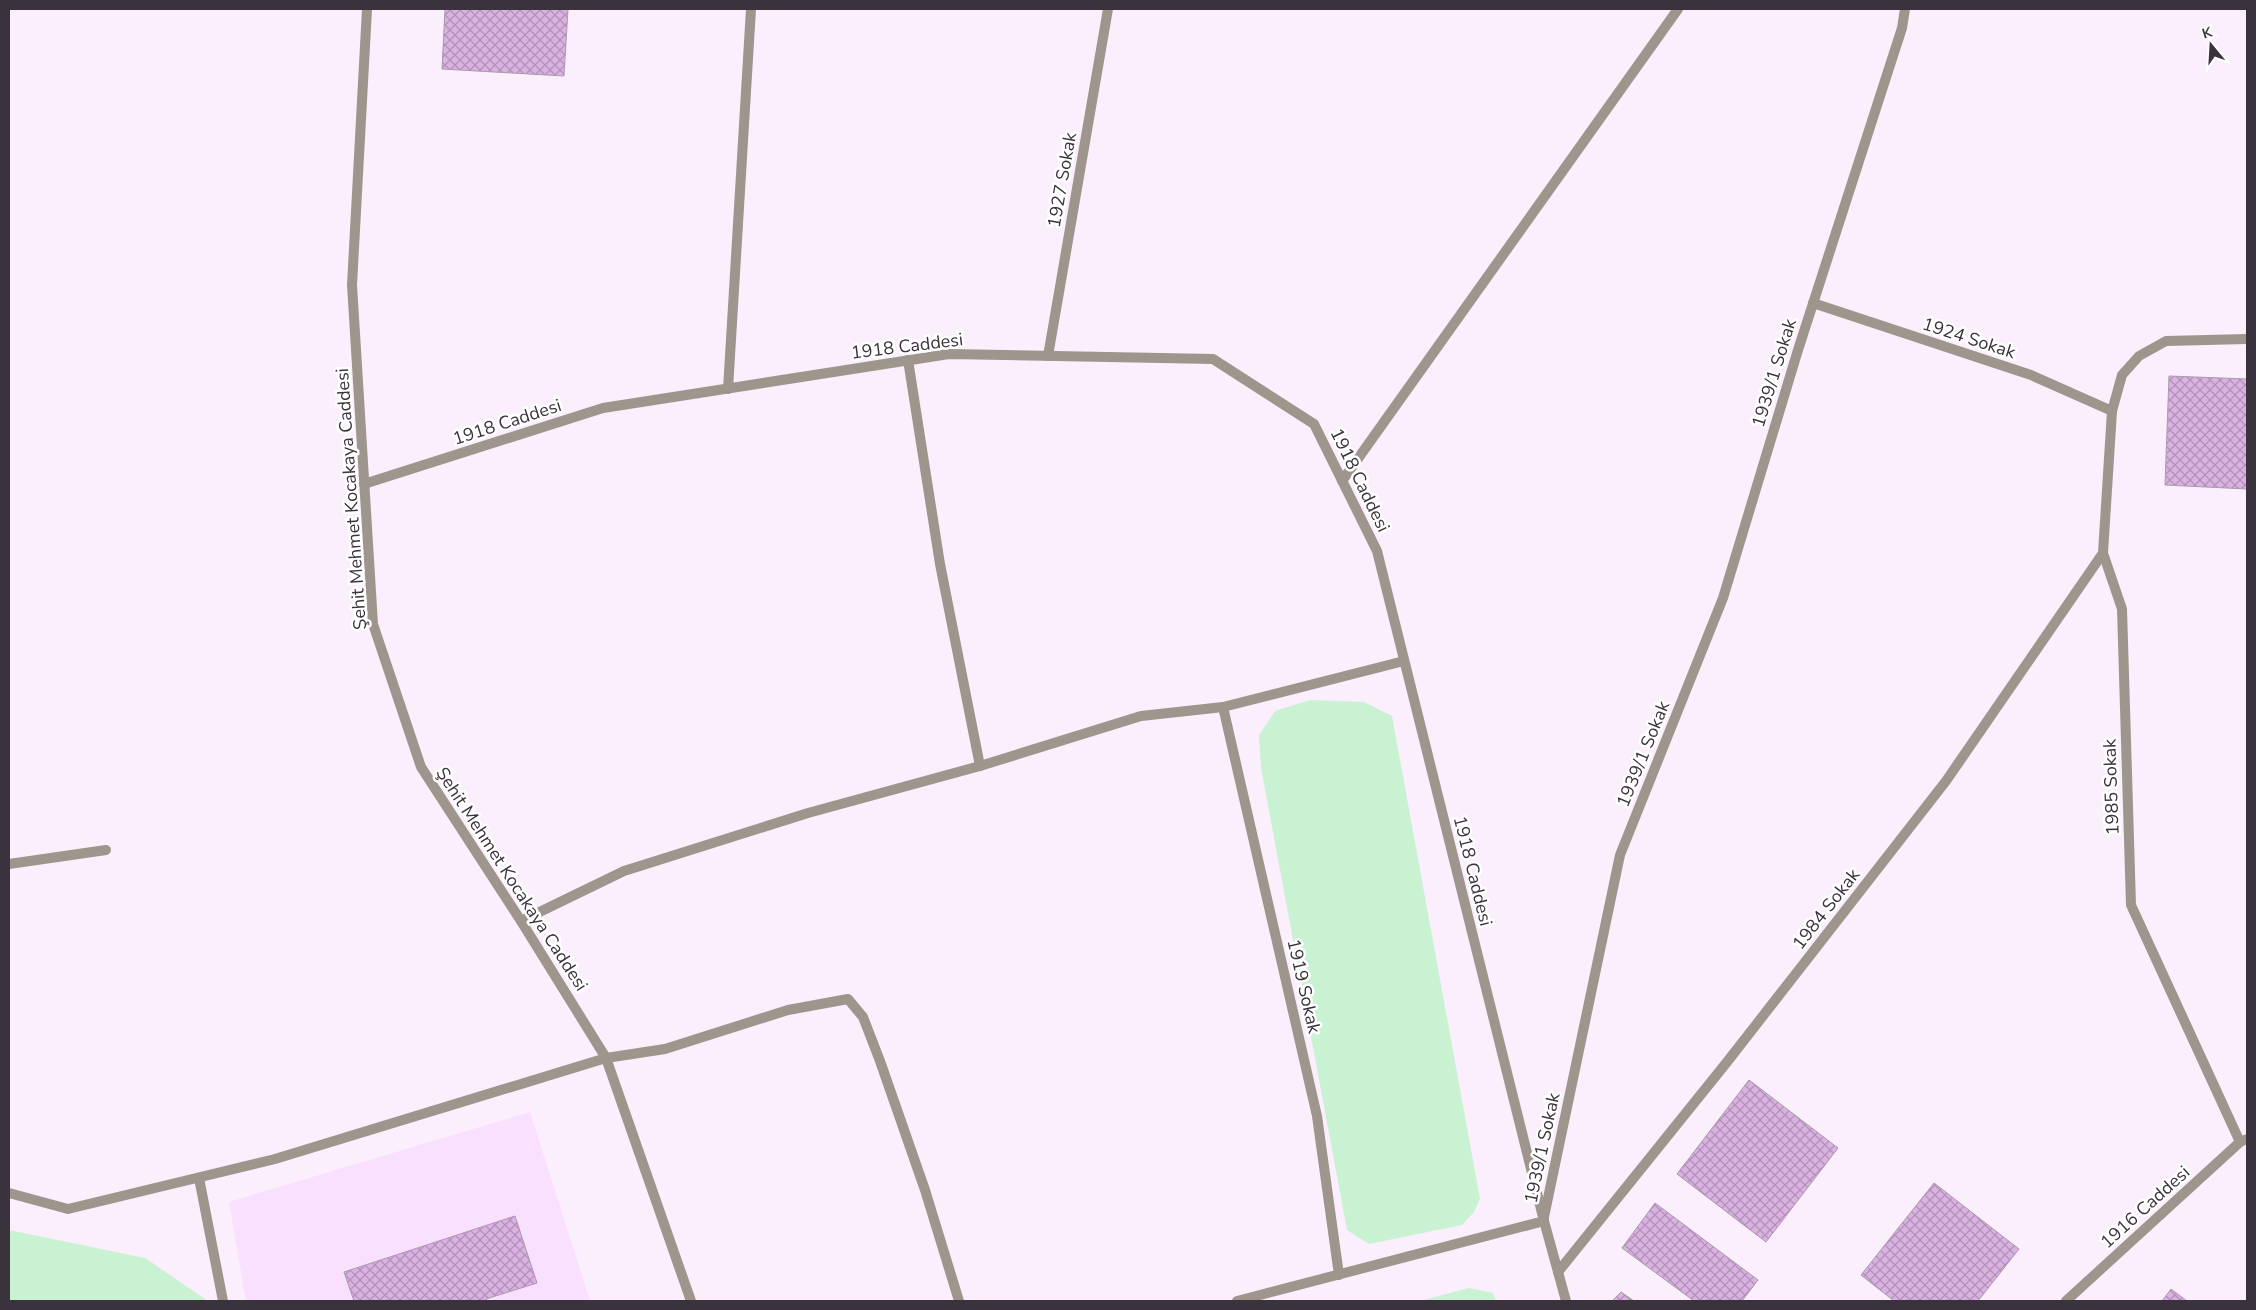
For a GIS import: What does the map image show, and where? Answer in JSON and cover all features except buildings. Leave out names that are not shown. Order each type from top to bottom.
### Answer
[{"type":"street","name":"Şehit Mehmet Kocakaya Caddesi","points":[[366,9],[352,285],[373,624],[421,767],[521,921],[606,1058],[691,1301]]},
{"type":"street","points":[[728,388],[751,9]]},
{"type":"street","name":"1927 Sokak","points":[[1048,356],[1108,9]]},
{"type":"street","points":[[1342,481],[1678,9]]},
{"type":"street","name":"1939/1 Sokak","points":[[1237,1301],[1544,1220],[1620,855],[1723,598],[1813,303],[1902,28],[1905,9]]},
{"type":"street","name":"1924 Sokak","points":[[1813,303],[2031,375],[2112,411]]},
{"type":"street","name":"1985 Sokak","points":[[2244,1140],[2131,905],[2122,609],[2103,553],[2112,411],[2122,375],[2139,356],[2166,341],[2247,339]]},
{"type":"street","name":"1918 Caddesi","points":[[364,484],[603,408],[949,354],[1213,359],[1314,424],[1377,551],[1544,1220],[1566,1301]]},
{"type":"street","points":[[908,360],[940,564],[980,766]]},
{"type":"street","name":"1984 Sokak","points":[[1558,1272],[1727,1062],[1946,781],[2103,553]]},
{"type":"street","points":[[521,921],[624,870],[808,813],[980,766],[1141,716],[1223,707],[1404,661]]},
{"type":"street","name":"1919 Sokak","points":[[1223,707],[1317,1116],[1339,1275]]},
{"type":"street","points":[[9,864],[106,850]]},
{"type":"street","points":[[9,1193],[68,1209],[275,1159],[606,1058],[665,1049],[788,1010],[848,999],[863,1017],[880,1060],[925,1190],[959,1301]]},
{"type":"street","name":"1916 Caddesi","points":[[2066,1301],[2244,1140]]},
{"type":"street","points":[[199,1178],[223,1301]]},
{"type":"shaded area","points":[[530,1112],[590,1301],[246,1301],[229,1202]]},
{"type":"green space","points":[[1310,700],[1364,702],[1392,716],[1480,1199],[1474,1212],[1462,1225],[1369,1244],[1347,1230],[1261,768],[1259,735],[1275,711]]},
{"type":"green space","points":[[9,1230],[145,1258],[206,1301],[9,1301]]},
{"type":"green space","points":[[1469,1288],[1493,1293],[1496,1301],[1420,1301]]}]
